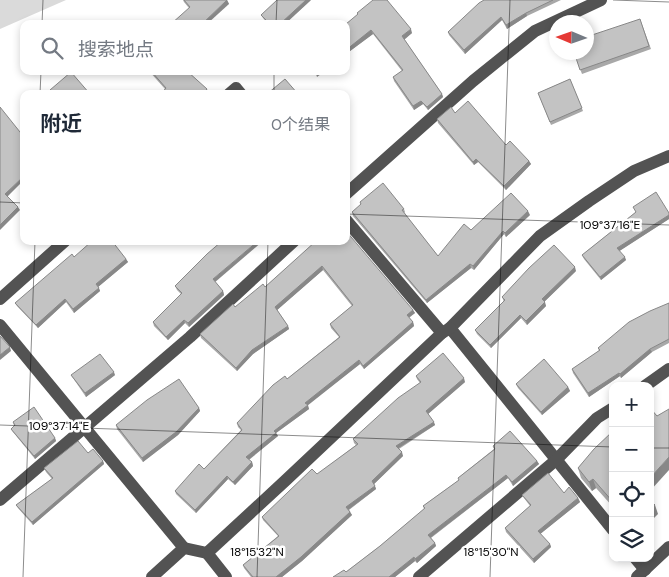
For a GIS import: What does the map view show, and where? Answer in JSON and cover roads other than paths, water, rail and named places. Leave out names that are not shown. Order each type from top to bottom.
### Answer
[{"type":"street","points":[[350,190],[473,81],[535,31],[601,0]]},
{"type":"street","points":[[207,553],[446,330],[540,236],[634,171],[669,156]]},
{"type":"street","points":[[350,224],[446,330],[609,525]]},
{"type":"street","points":[[0,299],[61,245]]},
{"type":"street","points":[[0,500],[190,337],[290,245]]},
{"type":"street","points":[[0,324],[184,548],[207,553],[226,577]]},
{"type":"street","points":[[651,382],[669,369]]},
{"type":"street","points":[[419,577],[556,460],[597,418],[609,410]]},
{"type":"street","points":[[636,562],[641,574],[669,547]]},
{"type":"street","points":[[152,577],[184,548]]}]
